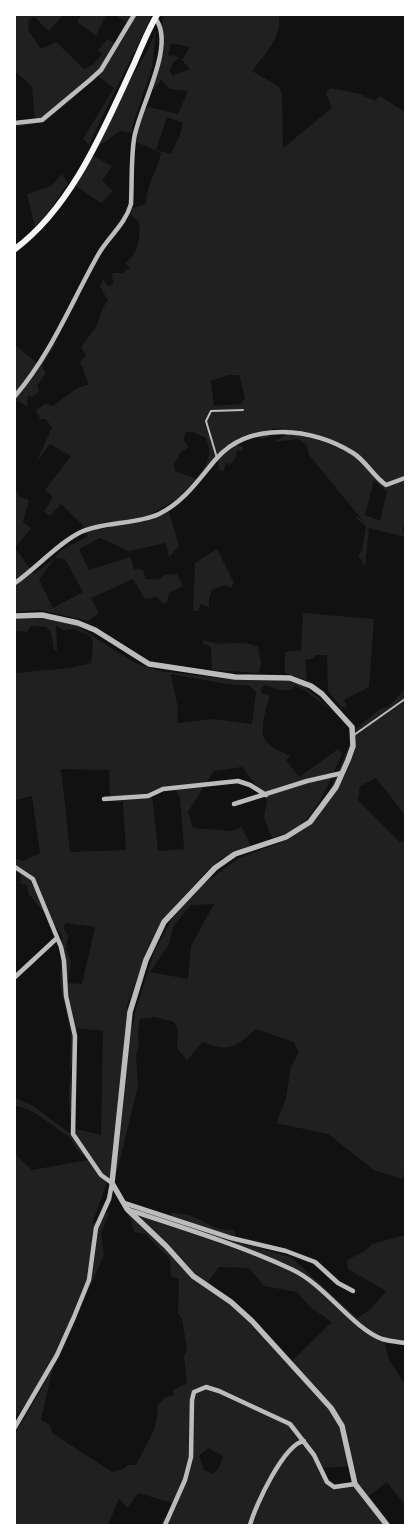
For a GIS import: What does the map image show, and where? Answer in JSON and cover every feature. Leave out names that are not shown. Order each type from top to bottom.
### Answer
[{"type":"main road","points":[[15,249],[42,227],[63,201],[75,181],[156,16]]},
{"type":"street","points":[[15,123],[42,120],[90,80],[100,70],[134,15]]},
{"type":"street","points":[[15,396],[44,357],[72,309],[99,253],[128,214],[131,204],[134,138],[160,58],[161,32],[156,16]]},
{"type":"street","points":[[15,583],[81,532],[158,514],[174,505],[203,477],[217,458],[231,446],[246,439],[268,433],[289,431],[326,439],[354,454],[377,479],[386,485],[396,483],[405,478]]},
{"type":"street","points":[[15,616],[42,615],[78,623],[95,630],[149,664],[235,677],[290,678],[310,686],[322,694],[348,720],[354,735],[353,746],[336,787],[310,822],[286,837],[235,854],[215,868],[164,922],[146,960],[130,1012],[112,1183],[108,1199],[96,1228],[89,1280],[57,1355],[15,1427]]},
{"type":"street","points":[[234,804],[342,773]]},
{"type":"street","points":[[104,799],[148,796],[163,789],[238,781],[250,785],[266,795]]},
{"type":"street","points":[[15,868],[33,879],[64,960],[66,996],[75,1036],[75,1088],[72,1134],[101,1175],[112,1183],[127,1209],[194,1276],[231,1302],[252,1320],[331,1408],[342,1426],[355,1484],[387,1525]]},
{"type":"street","points":[[15,978],[57,938]]},
{"type":"street","points":[[124,1203],[231,1238],[286,1251],[315,1262],[338,1283],[353,1291]]},
{"type":"street","points":[[127,1209],[201,1233],[292,1270],[321,1288],[365,1328],[382,1339],[405,1343]]},
{"type":"street","points":[[166,1525],[185,1480],[191,1457],[192,1400],[194,1392],[206,1387],[270,1413],[290,1424],[314,1455],[327,1482],[334,1487],[355,1484]]},
{"type":"street","points":[[250,1525],[254,1508],[286,1456],[294,1445],[304,1441]]},
{"type":"lane","points":[[217,458],[206,421],[211,412],[243,410]]},
{"type":"lane","points":[[354,735],[405,699]]},
{"type":"shaded area","points":[[15,15],[63,15],[49,31],[34,17],[29,20],[28,30],[41,49],[56,42],[84,69],[94,64],[102,54],[98,50],[107,39],[119,45],[131,25],[115,15],[152,15],[89,145],[83,139],[114,88],[98,76],[45,122],[15,127],[35,118],[32,87],[15,71]]},
{"type":"shaded area","points":[[81,15],[106,15],[96,36],[77,22]]},
{"type":"shaded area","points":[[163,15],[279,15],[278,30],[272,45],[252,71],[278,86],[282,93],[283,148],[332,108],[326,93],[330,88],[360,94],[375,101],[380,96],[405,112],[405,525],[402,528],[405,537],[369,528],[365,566],[358,555],[362,551],[366,526],[357,519],[356,515],[364,522],[309,455],[307,445],[298,439],[273,442],[287,435],[283,428],[272,429],[269,437],[261,439],[255,434],[237,439],[233,443],[243,447],[243,451],[237,451],[235,459],[229,465],[226,463],[223,471],[219,470],[218,462],[214,462],[189,488],[189,495],[141,518],[154,518],[169,512],[179,546],[169,557],[166,543],[129,551],[100,538],[79,549],[89,570],[130,557],[134,569],[143,570],[146,579],[158,580],[165,575],[177,574],[183,586],[169,593],[167,602],[164,604],[157,597],[145,599],[133,579],[91,598],[99,613],[88,621],[40,610],[15,612],[15,548],[34,574],[55,558],[60,551],[88,536],[81,523],[61,504],[50,516],[44,512],[53,497],[45,490],[71,456],[50,444],[36,462],[52,428],[46,419],[40,419],[36,410],[46,403],[53,406],[76,389],[89,384],[80,362],[86,356],[81,347],[96,327],[108,301],[100,286],[103,279],[108,286],[113,284],[112,273],[123,273],[130,268],[125,263],[136,250],[139,234],[139,222],[131,215],[132,208],[146,204],[146,197],[161,153],[136,142],[137,124],[141,111],[149,107],[178,114],[188,91],[170,89],[161,80],[153,90],[151,85],[159,56]],"holes":[[[171,43],[190,47],[182,60],[190,69],[173,76],[170,71],[173,62],[179,58],[174,55],[168,56]],[[167,117],[183,123],[180,135],[171,154],[156,150]],[[228,375],[239,375],[245,398],[241,404],[214,406],[211,381]],[[186,432],[193,432],[206,438],[209,450],[208,460],[197,479],[175,471],[174,464],[181,452],[189,447],[183,440]],[[374,480],[387,492],[380,521],[365,515]],[[55,558],[65,559],[83,592],[53,608],[39,579]]]},
{"type":"shaded area","points":[[156,30],[152,68],[132,127],[132,133],[120,131],[96,148],[124,90],[148,50]]},
{"type":"shaded area","points":[[92,155],[112,166],[102,180],[113,191],[101,203],[76,186]]},
{"type":"shaded area","points":[[62,174],[68,183],[52,207],[35,227],[27,194],[51,186]]},
{"type":"shaded area","points":[[58,340],[42,366],[46,373],[37,386],[39,392],[30,397],[28,395],[27,406],[18,401],[15,402],[15,345],[37,363]]},
{"type":"shaded area","points":[[15,487],[20,497],[29,500],[23,522],[31,528],[15,548]]},
{"type":"shaded area","points":[[217,549],[234,583],[231,588],[226,585],[213,589],[209,597],[209,607],[201,604],[198,611],[193,611],[195,563]]},
{"type":"shaded area","points":[[303,613],[374,619],[369,687],[344,700],[347,707],[341,707],[328,691],[327,655],[316,655],[314,658],[305,660],[307,680],[285,673],[285,652],[301,650]]},
{"type":"shaded area","points":[[30,617],[53,619],[75,625],[135,663],[160,671],[227,679],[289,681],[303,685],[335,713],[303,689],[294,686],[291,690],[280,690],[265,685],[261,688],[262,694],[270,695],[264,718],[264,737],[271,746],[290,756],[286,760],[299,777],[338,749],[342,754],[324,792],[308,819],[294,830],[272,838],[264,818],[267,800],[242,767],[214,771],[188,812],[193,828],[231,831],[242,827],[251,846],[219,860],[203,875],[167,916],[149,945],[127,1006],[133,1027],[135,1013],[154,952],[173,917],[201,886],[239,858],[279,843],[317,819],[357,728],[380,709],[389,706],[405,689],[405,815],[376,778],[360,786],[358,800],[400,842],[405,840],[405,1172],[402,1179],[374,1170],[328,1134],[276,1123],[286,1099],[291,1066],[299,1053],[294,1042],[256,1029],[232,1046],[220,1047],[203,1042],[187,1060],[177,1048],[178,1031],[174,1022],[155,1017],[140,1019],[138,1031],[139,1045],[136,1055],[138,1086],[117,1172],[106,1185],[92,1224],[110,1211],[101,1233],[104,1255],[52,1371],[41,1420],[50,1425],[52,1433],[112,1472],[125,1468],[128,1465],[136,1465],[154,1429],[157,1406],[164,1398],[174,1395],[173,1390],[187,1383],[184,1356],[187,1349],[182,1319],[178,1313],[179,1279],[171,1276],[170,1259],[145,1234],[134,1232],[131,1220],[126,1213],[126,1201],[171,1215],[172,1212],[190,1215],[217,1228],[234,1230],[238,1242],[291,1257],[357,1318],[371,1309],[386,1291],[348,1269],[347,1260],[365,1251],[372,1244],[405,1235],[405,1345],[385,1343],[389,1360],[405,1384],[405,1505],[387,1482],[369,1496],[391,1525],[161,1525],[163,1519],[170,1518],[173,1503],[138,1493],[127,1508],[119,1498],[108,1525],[15,1525],[15,1434],[49,1376],[15,1417],[15,1154],[32,1170],[88,1160],[74,1146],[71,1138],[30,1111],[15,1106],[15,1098],[33,1106],[71,1134],[69,1098],[71,1035],[60,983],[62,935],[28,893],[27,885],[20,883],[21,874],[15,871],[15,858],[23,861],[40,853],[32,796],[15,800],[15,673],[70,668],[91,663],[93,644],[91,636],[74,629],[64,630],[56,626],[57,650],[54,650],[51,632],[46,627],[31,626],[26,633],[24,631],[15,632],[15,619]],"holes":[[[171,674],[226,684],[250,686],[256,692],[252,724],[214,719],[177,723],[178,709]],[[61,769],[109,770],[110,801],[123,802],[126,850],[70,852]],[[175,789],[180,797],[184,849],[158,851],[152,797],[163,791]],[[214,904],[191,946],[188,979],[150,972],[169,944],[174,925],[191,905]],[[66,923],[95,927],[82,984],[68,983],[71,961],[66,948],[68,936],[63,927]],[[77,1028],[103,1031],[101,1135],[76,1129],[70,1076]],[[219,1267],[249,1268],[264,1286],[297,1292],[310,1307],[332,1322],[291,1362],[280,1356],[261,1329],[208,1282]],[[208,1448],[223,1456],[219,1468],[212,1474],[204,1470],[199,1456]],[[349,1466],[351,1483],[335,1484],[325,1476],[323,1468]]]},
{"type":"shaded area","points":[[205,640],[218,644],[245,643],[258,647],[261,664],[259,673],[212,670],[211,647],[202,643]]}]
